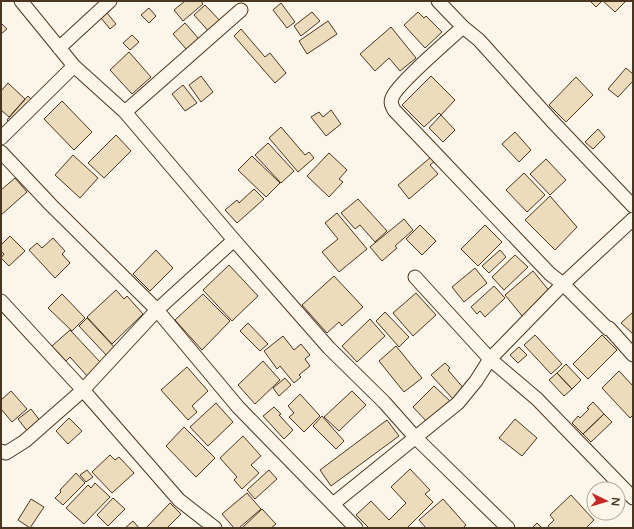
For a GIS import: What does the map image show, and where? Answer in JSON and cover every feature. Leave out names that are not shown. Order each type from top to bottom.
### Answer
[{"type":"street","points":[[21,1],[74,66],[125,112],[234,240],[329,348],[384,402],[415,437],[508,528]]},
{"type":"street","points":[[59,48],[110,1]]},
{"type":"street","points":[[438,1],[463,27],[479,40],[552,121],[633,206]]},
{"type":"street","points":[[125,112],[241,10]]},
{"type":"street","points":[[463,27],[406,79],[392,96],[391,105],[394,110],[550,274],[563,284],[608,329],[609,328],[633,355]]},
{"type":"street","points":[[1,138],[74,66]]},
{"type":"street","points":[[1,152],[51,205],[157,310],[238,407],[356,528]]},
{"type":"street","points":[[333,504],[458,403],[476,381],[490,359],[563,284],[633,218]]},
{"type":"street","points":[[1,451],[6,453],[24,441],[83,390],[157,310],[234,240]]},
{"type":"street","points":[[415,277],[490,359],[537,399],[629,484],[633,498]]},
{"type":"street","points":[[1,301],[83,390],[179,500],[215,528]]},
{"type":"building","points":[[185,1],[201,1],[203,4],[183,21],[174,10]]},
{"type":"building","points":[[590,1],[602,1],[596,7]]},
{"type":"building","points":[[603,1],[626,1],[615,12]]},
{"type":"building","points":[[281,3],[295,22],[287,28],[273,10]]},
{"type":"building","points":[[205,5],[223,24],[212,35],[194,15]]},
{"type":"building","points":[[149,8],[156,16],[149,23],[141,15]]},
{"type":"building","points":[[312,12],[320,21],[301,36],[294,26]]},
{"type":"building","points":[[418,12],[424,18],[426,16],[442,32],[425,48],[404,25]]},
{"type":"building","points":[[107,13],[116,24],[110,29],[101,18]]},
{"type":"building","points":[[328,21],[337,34],[307,54],[299,41]]},
{"type":"building","points":[[1,23],[7,29],[1,34]]},
{"type":"building","points":[[185,23],[199,39],[187,50],[173,34]]},
{"type":"building","points":[[391,27],[416,58],[400,71],[389,58],[375,71],[360,54]]},
{"type":"building","points":[[241,29],[265,57],[270,53],[286,73],[275,83],[234,36]]},
{"type":"building","points":[[132,35],[139,42],[130,50],[123,43]]},
{"type":"building","points":[[129,52],[151,77],[132,94],[110,70]]},
{"type":"building","points":[[626,68],[633,74],[633,81],[618,97],[608,89]]},
{"type":"building","points":[[201,76],[213,92],[201,102],[189,85]]},
{"type":"building","points":[[431,76],[455,100],[441,115],[439,113],[424,127],[402,105]]},
{"type":"building","points":[[576,77],[593,95],[566,122],[549,105]]},
{"type":"building","points":[[8,83],[25,99],[9,117],[1,110],[1,91]]},
{"type":"building","points":[[183,85],[197,103],[185,111],[172,94]]},
{"type":"building","points":[[28,96],[34,102],[13,126],[7,120]]},
{"type":"building","points":[[62,101],[92,132],[74,150],[44,119]]},
{"type":"building","points":[[331,110],[341,124],[326,136],[311,117],[319,112],[323,117]]},
{"type":"building","points":[[441,115],[455,130],[443,142],[429,128]]},
{"type":"building","points":[[281,127],[305,155],[309,152],[314,158],[298,172],[269,138]]},
{"type":"building","points":[[598,129],[605,137],[593,149],[585,142]]},
{"type":"building","points":[[515,132],[531,150],[519,162],[502,144]]},
{"type":"building","points":[[116,135],[131,151],[104,178],[88,163]]},
{"type":"building","points":[[268,143],[294,171],[281,183],[255,155]]},
{"type":"building","points":[[329,153],[347,170],[339,179],[343,182],[329,197],[307,176]]},
{"type":"building","points":[[73,155],[98,178],[80,198],[55,175]]},
{"type":"building","points":[[252,156],[280,183],[266,197],[238,170]]},
{"type":"building","points":[[431,157],[435,161],[430,165],[438,174],[409,199],[398,185]]},
{"type":"building","points":[[546,159],[566,180],[550,195],[530,174]]},
{"type":"building","points":[[524,173],[545,195],[527,212],[506,190]]},
{"type":"building","points":[[15,178],[27,192],[1,215],[1,190]]},
{"type":"building","points":[[254,189],[264,199],[237,223],[225,210],[237,200],[239,203]]},
{"type":"building","points":[[550,196],[577,227],[555,250],[525,220]]},
{"type":"building","points":[[358,199],[387,231],[375,242],[360,225],[355,229],[341,213]]},
{"type":"building","points":[[337,213],[367,249],[339,272],[322,252],[338,239],[325,223]]},
{"type":"building","points":[[404,219],[413,230],[395,246],[397,248],[382,261],[370,247]]},
{"type":"building","points":[[420,225],[436,241],[422,255],[406,239]]},
{"type":"building","points":[[485,225],[502,242],[478,266],[461,249]]},
{"type":"building","points":[[10,236],[25,251],[9,266],[1,258],[4,254],[1,251],[1,245]]},
{"type":"building","points":[[53,238],[65,251],[62,254],[70,263],[55,278],[29,250],[37,243],[42,248]]},
{"type":"building","points":[[156,250],[173,268],[150,291],[133,274]]},
{"type":"building","points":[[500,250],[506,257],[489,273],[482,266]]},
{"type":"building","points":[[515,255],[528,267],[504,290],[492,277]]},
{"type":"building","points":[[229,265],[258,296],[232,321],[203,290]]},
{"type":"building","points":[[475,268],[487,283],[464,302],[452,287]]},
{"type":"building","points":[[533,271],[551,293],[523,317],[505,295]]},
{"type":"building","points":[[334,276],[363,307],[342,326],[339,322],[327,333],[302,305]]},
{"type":"building","points":[[494,286],[505,298],[485,317],[480,311],[477,314],[471,307]]},
{"type":"building","points":[[116,290],[124,299],[127,296],[143,314],[112,344],[87,317]]},
{"type":"building","points":[[416,293],[436,315],[413,336],[393,313]]},
{"type":"building","points":[[62,294],[85,318],[72,331],[48,308]]},
{"type":"building","points":[[203,294],[230,321],[202,350],[175,320]]},
{"type":"building","points":[[385,312],[409,337],[399,347],[376,321]]},
{"type":"building","points":[[633,312],[633,334],[621,323]]},
{"type":"building","points":[[87,318],[116,349],[108,357],[79,326]]},
{"type":"building","points":[[370,319],[385,336],[357,362],[342,346]]},
{"type":"building","points":[[248,323],[268,344],[260,351],[240,331]]},
{"type":"building","points":[[70,330],[102,364],[88,377],[70,357],[66,361],[52,346]]},
{"type":"building","points":[[535,335],[562,364],[551,374],[524,345]]},
{"type":"building","points":[[602,335],[617,350],[588,379],[573,364]]},
{"type":"building","points":[[283,336],[294,350],[301,344],[310,355],[305,359],[310,366],[299,375],[301,377],[294,383],[280,366],[277,369],[264,351]]},
{"type":"building","points":[[396,346],[422,378],[404,392],[379,361]]},
{"type":"building","points":[[519,347],[527,355],[518,363],[510,355]]},
{"type":"building","points":[[263,361],[280,380],[255,404],[238,385]]},
{"type":"building","points":[[445,363],[450,368],[448,370],[465,390],[454,400],[431,375]]},
{"type":"building","points":[[566,364],[581,380],[572,389],[557,373]]},
{"type":"building","points":[[187,367],[208,391],[192,406],[197,412],[188,420],[161,390]]},
{"type":"building","points":[[619,371],[633,386],[633,415],[630,418],[602,388]]},
{"type":"building","points":[[557,373],[572,389],[564,396],[549,380]]},
{"type":"building","points":[[285,378],[291,385],[279,396],[273,388]]},
{"type":"building","points":[[434,386],[451,402],[429,424],[413,407]]},
{"type":"building","points":[[11,391],[27,409],[12,422],[1,409],[1,400]]},
{"type":"building","points":[[352,391],[366,405],[339,431],[324,417]]},
{"type":"building","points":[[300,394],[320,416],[304,432],[289,417],[294,413],[288,406]]},
{"type":"building","points":[[593,402],[604,414],[583,434],[572,423],[578,416],[580,418],[589,409],[587,408]]},
{"type":"building","points":[[216,403],[233,422],[208,446],[190,427]]},
{"type":"building","points":[[274,407],[281,414],[279,415],[293,430],[284,439],[263,416]]},
{"type":"building","points":[[31,409],[41,422],[28,432],[18,419]]},
{"type":"building","points":[[604,414],[612,422],[591,442],[583,434]]},
{"type":"building","points":[[322,416],[344,441],[336,449],[313,426]]},
{"type":"building","points":[[69,418],[82,431],[68,444],[56,431]]},
{"type":"building","points":[[515,419],[537,438],[522,456],[499,438]]},
{"type":"building","points":[[387,420],[399,436],[331,486],[320,470]]},
{"type":"building","points":[[184,427],[215,458],[196,477],[166,446]]},
{"type":"building","points":[[243,436],[261,456],[251,465],[259,473],[242,489],[234,480],[237,477],[220,458]]},
{"type":"building","points":[[110,455],[115,460],[119,457],[134,473],[112,493],[92,472]]},
{"type":"building","points":[[410,469],[430,490],[425,494],[433,502],[407,528],[369,528],[356,515],[371,501],[389,520],[406,503],[391,487]]},
{"type":"building","points":[[87,470],[93,477],[86,482],[80,475]]},
{"type":"building","points":[[269,470],[277,479],[255,499],[247,490]]},
{"type":"building","points":[[76,473],[85,483],[63,505],[55,498],[61,492],[60,490]]},
{"type":"building","points":[[95,483],[110,497],[84,524],[66,508],[88,485],[91,488]]},
{"type":"building","points":[[247,493],[261,509],[239,528],[234,528],[222,514]]},
{"type":"building","points":[[571,495],[586,511],[586,521],[593,521],[586,528],[549,528],[548,526],[554,520],[550,515]]},
{"type":"building","points":[[113,498],[125,509],[108,526],[97,515]]},
{"type":"building","points":[[31,499],[44,507],[30,528],[18,520]]},
{"type":"building","points":[[443,499],[466,525],[463,528],[426,528],[419,520]]},
{"type":"building","points":[[170,503],[181,514],[167,528],[148,528],[147,527]]},
{"type":"building","points":[[262,509],[276,524],[271,528],[242,528]]},
{"type":"building","points":[[133,521],[139,528],[125,528]]},
{"type":"building","points":[[537,523],[542,528],[532,528]]}]
